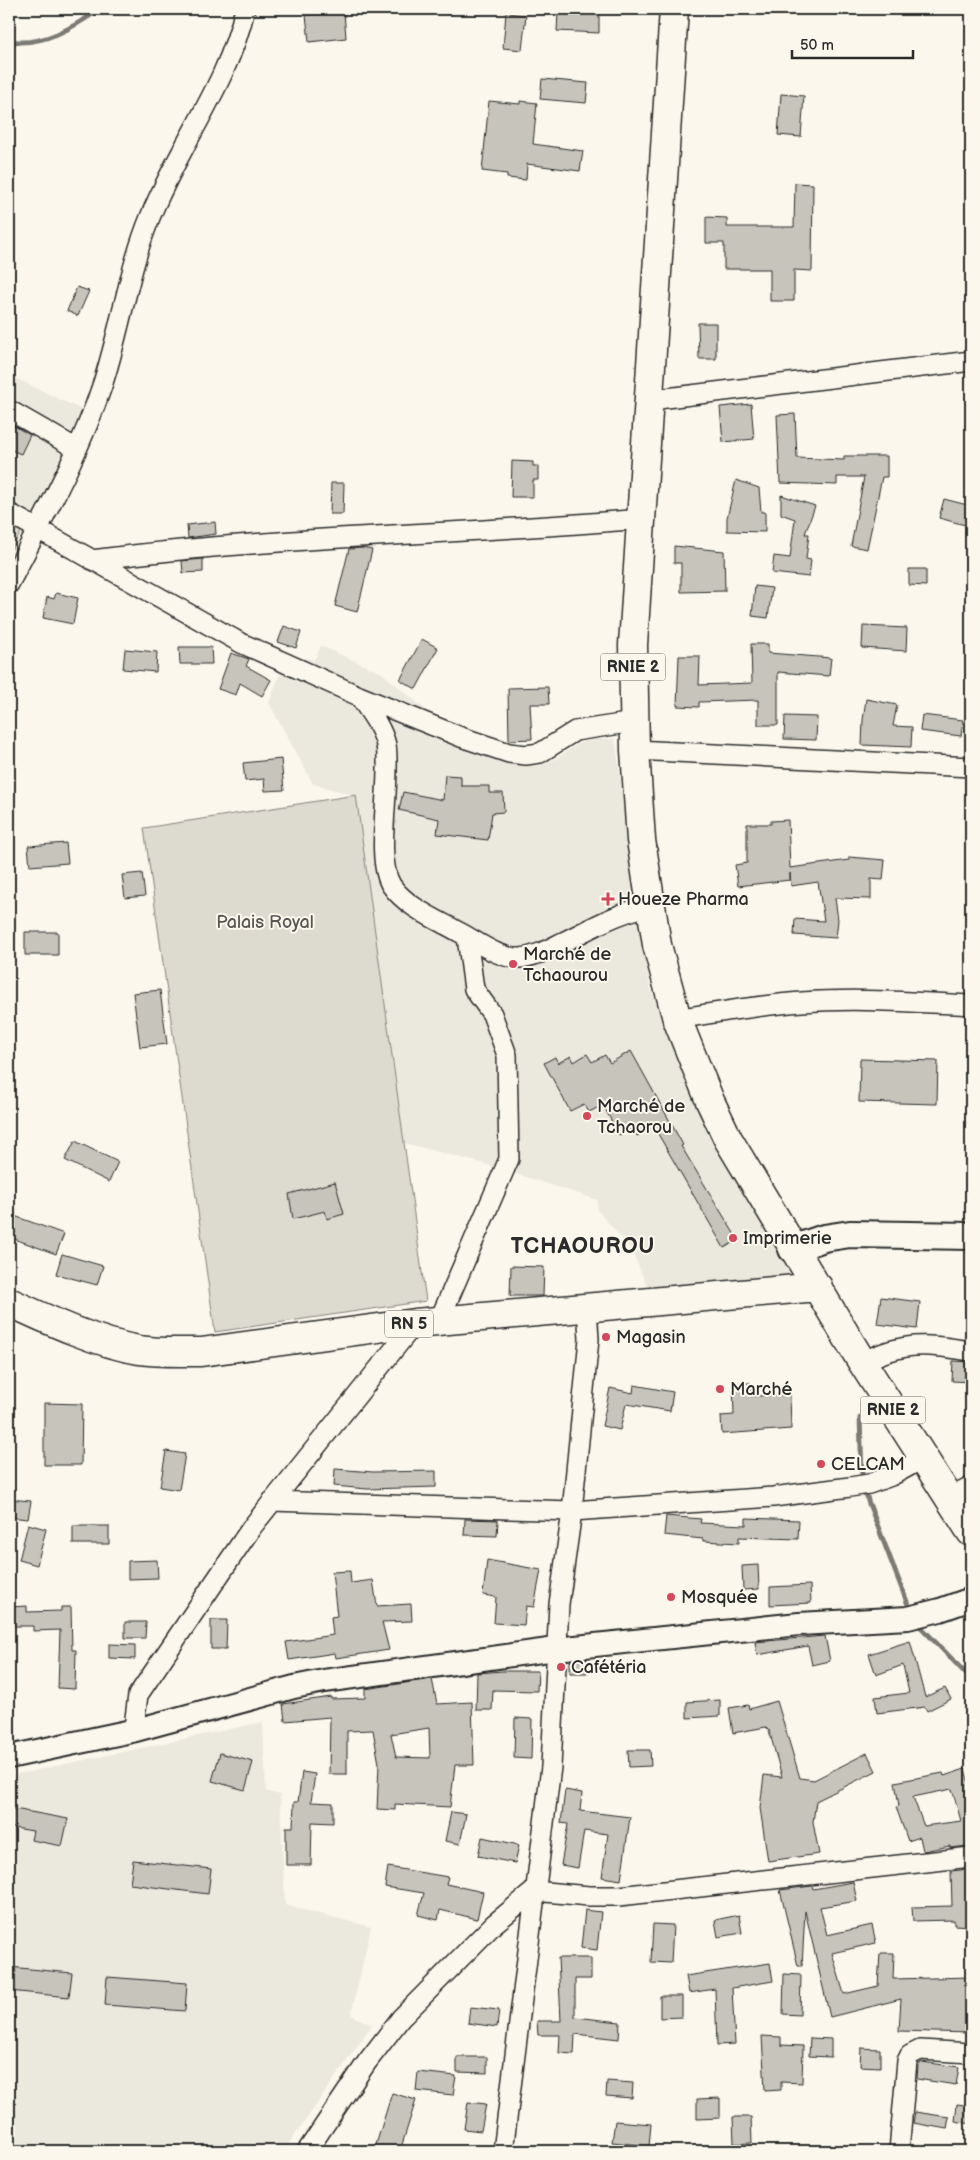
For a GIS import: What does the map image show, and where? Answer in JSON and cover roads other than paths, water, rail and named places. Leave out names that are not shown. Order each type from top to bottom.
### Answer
[{"type":"main road","name":"RNIE 2","points":[[674,9],[633,645],[635,750],[641,840],[657,945],[677,1019],[710,1101],[728,1139],[792,1249],[818,1287],[862,1362],[924,1458],[960,1492],[971,1532]]},
{"type":"main road","points":[[792,1249],[824,1238],[850,1234],[971,1236]]},
{"type":"main road","name":"RN 5","points":[[9,1302],[72,1329],[115,1344],[138,1350],[168,1353],[201,1352],[427,1322],[818,1287]]},
{"type":"street","points":[[9,584],[77,448],[102,387],[131,272],[151,214],[224,75],[245,9]]},
{"type":"street","points":[[650,400],[971,361]]},
{"type":"street","points":[[9,410],[77,448]]},
{"type":"street","points":[[9,513],[241,643],[358,696],[461,737],[518,754],[540,753],[575,731],[588,727],[634,722]]},
{"type":"street","points":[[92,560],[273,541],[535,528],[641,519]]},
{"type":"street","points":[[358,696],[377,723],[386,744],[388,776],[384,850],[386,869],[391,884],[401,896],[419,910],[498,954],[518,958],[535,956],[624,913],[650,906]]},
{"type":"street","points":[[635,750],[971,767]]},
{"type":"street","points":[[136,1730],[135,1718],[138,1695],[272,1501],[427,1322],[510,1159],[506,1055],[492,1014],[474,989],[467,936]]},
{"type":"street","points":[[677,1019],[804,1002],[912,1002],[971,1005]]},
{"type":"street","points":[[503,2151],[551,1767],[556,1649],[589,1339],[587,1308]]},
{"type":"street","points":[[862,1362],[885,1351],[906,1345],[926,1344],[971,1351]]},
{"type":"street","points":[[272,1501],[572,1511],[773,1497],[850,1487],[869,1484],[891,1476],[924,1458]]},
{"type":"street","points":[[9,1757],[136,1730],[294,1687],[556,1649],[799,1624],[908,1618],[940,1610],[971,1599]]},
{"type":"street","points":[[307,2151],[367,2062],[401,2018],[494,1924],[534,1891],[589,1896],[619,1896],[971,1857]]},
{"type":"street","points":[[899,2151],[907,2061],[910,2055],[920,2050],[971,2053]]},
{"type":"waterway","points":[[9,41],[33,41],[57,34],[100,9]]},
{"type":"waterway","points":[[860,1418],[862,1474],[868,1501],[909,1607]]},
{"type":"waterway","points":[[921,1627],[971,1679]]},
{"type":"place","name":"Houeze Pharma","points":[[608,899]]},
{"type":"place","name":"Marché de Tchaourou","points":[[513,964]]},
{"type":"place","name":"Marché de Tchaorou","points":[[587,1116]]},
{"type":"place","name":"Imprimerie","points":[[733,1238]]},
{"type":"place","name":"Magasin","points":[[606,1337]]},
{"type":"place","name":"Marché","points":[[720,1389]]},
{"type":"place","name":"CELCAM","points":[[821,1464]]},
{"type":"place","name":"Mosquée","points":[[671,1597]]},
{"type":"place","name":"Cafétéria","points":[[561,1667]]},
{"type":"district","name":"TCHAOUROU","points":[[583,1246]]},
{"type":"park label","name":"Palais Royal","points":[[265,922]]}]
